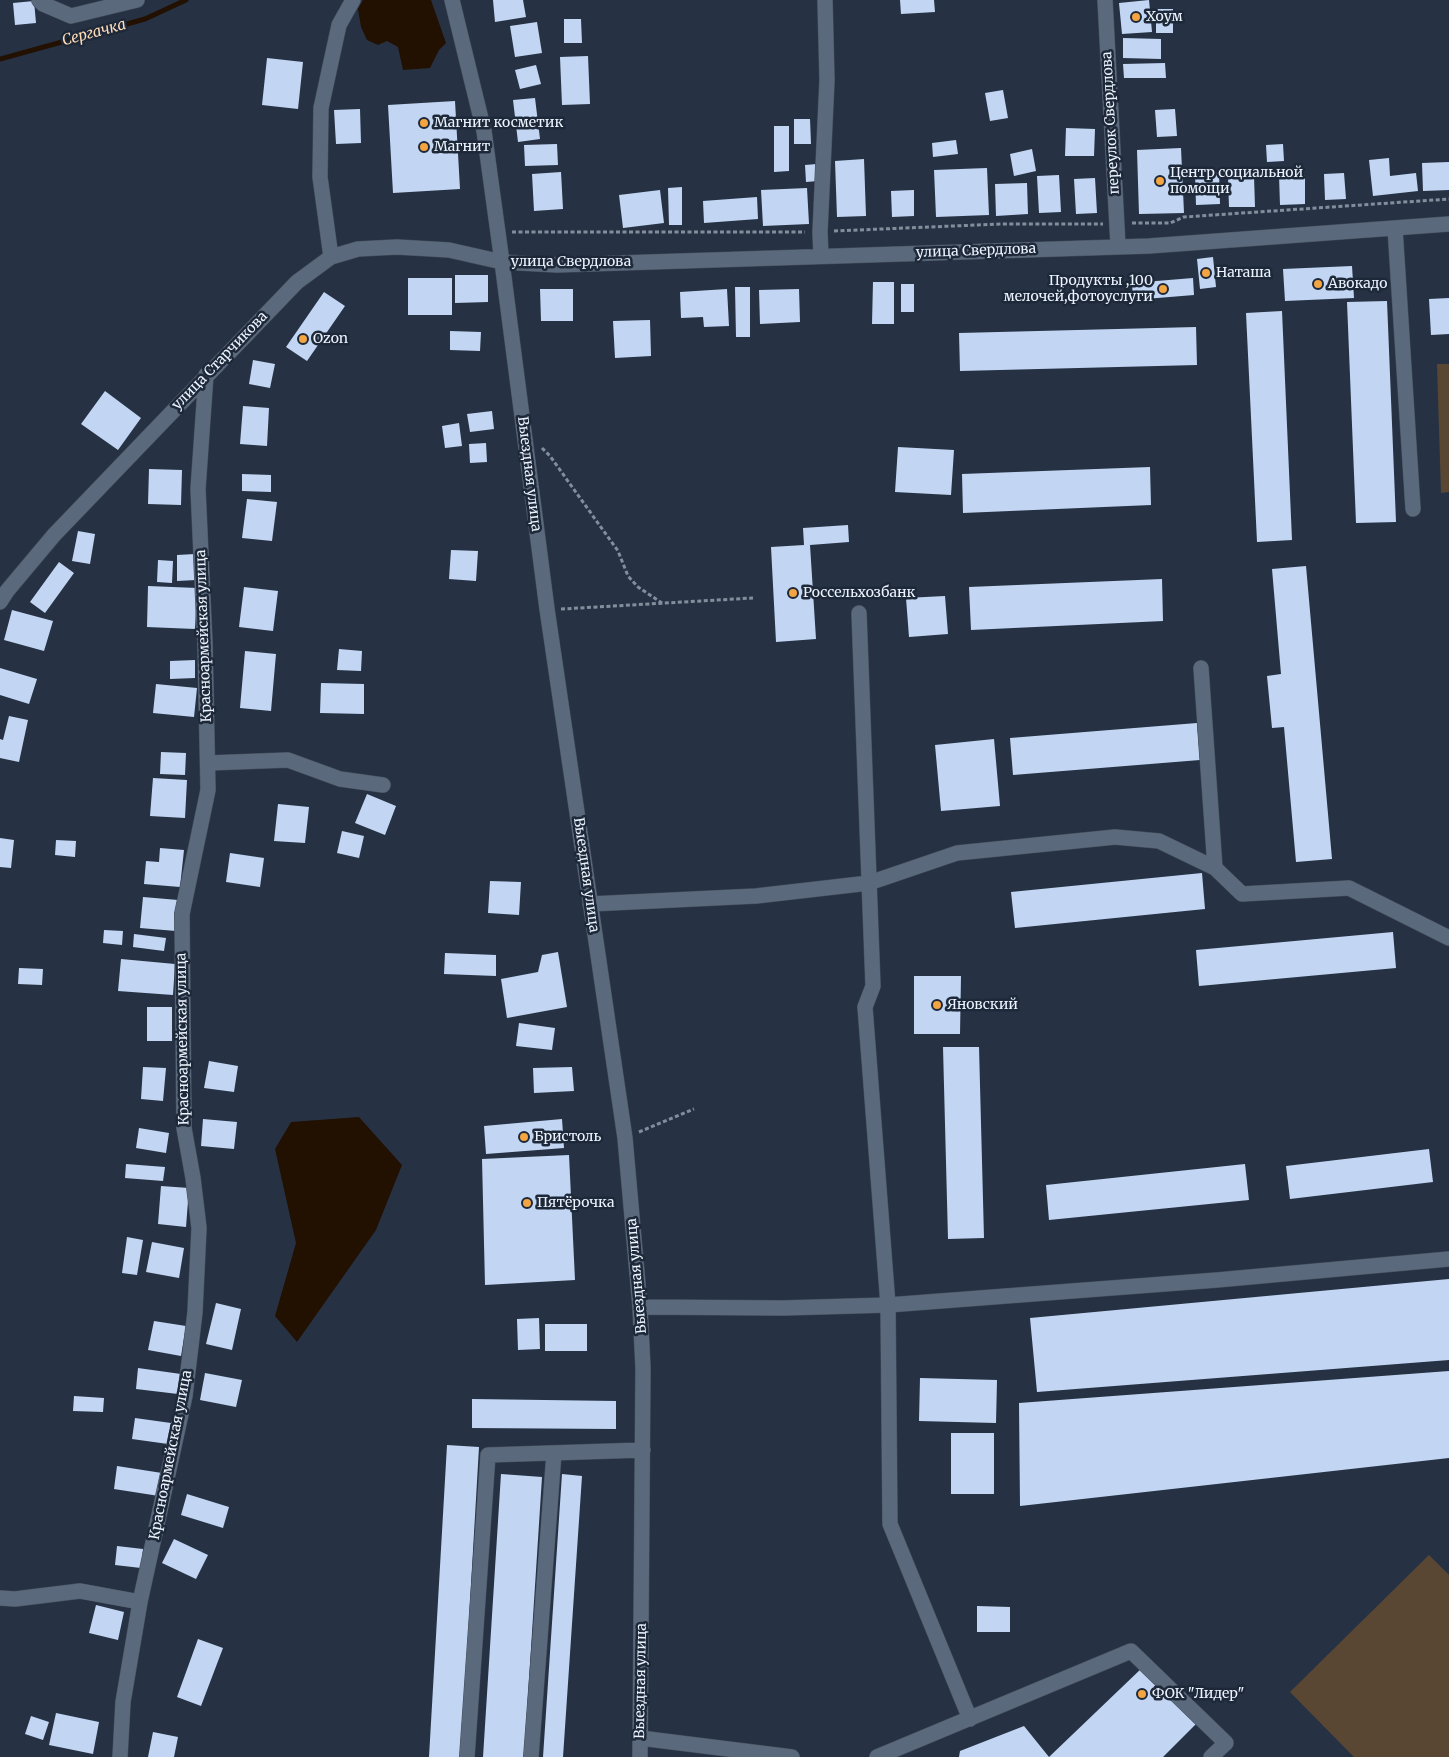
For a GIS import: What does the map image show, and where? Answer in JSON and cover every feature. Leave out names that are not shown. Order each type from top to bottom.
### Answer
[{"type":"street","points":[[39,0],[43,4],[71,16],[137,0]]},
{"type":"street","points":[[331,257],[320,177],[321,108],[339,25],[353,0]]},
{"type":"street","name":"Выездная улица","points":[[452,0],[484,131],[547,610],[625,1138],[640,1307],[643,1368],[640,1757]]},
{"type":"street","points":[[821,256],[820,232],[827,80],[825,0]]},
{"type":"street","name":"переулок Свердлова","points":[[1105,0],[1118,246]]},
{"type":"street","name":"улица Свердлова","points":[[502,262],[557,265],[1158,245],[1449,224]]},
{"type":"street","points":[[1394,228],[1413,509]]},
{"type":"street","name":"улица Старчикова","points":[[0,602],[54,535],[206,375],[297,282],[331,257],[358,249],[397,247],[449,250],[502,262]]},
{"type":"street","name":"Красноармейская улица","points":[[120,1757],[123,1702],[140,1602],[185,1396],[195,1312],[198,1228],[193,1178],[184,1128],[182,914],[208,790],[205,643],[198,489],[206,375]]},
{"type":"street","points":[[859,613],[872,986],[865,1007],[888,1305],[890,1524],[970,1719]]},
{"type":"street","points":[[1201,668],[1215,868]]},
{"type":"street","points":[[208,763],[288,760],[340,779],[383,785]]},
{"type":"street","points":[[590,904],[756,896],[869,883],[957,853],[1115,837],[1159,841],[1215,868],[1242,894],[1349,888],[1449,938]]},
{"type":"street","points":[[640,1307],[783,1308],[888,1305],[1216,1280],[1449,1259]]},
{"type":"street","points":[[467,1757],[488,1455],[643,1450]]},
{"type":"street","points":[[532,1757],[554,1453]]},
{"type":"street","points":[[0,1598],[15,1599],[80,1591],[140,1602]]},
{"type":"street","points":[[877,1757],[1131,1651],[1226,1743],[1211,1757]]},
{"type":"street","points":[[640,1738],[733,1753],[792,1757]]},
{"type":"path","points":[[498,232],[820,232],[1001,224],[1170,223],[1184,217],[1449,199]]},
{"type":"path","points":[[523,431],[556,464],[618,551],[628,576],[638,587],[662,603]]},
{"type":"path","points":[[547,610],[753,598]]},
{"type":"path","points":[[625,1138],[694,1109]]},
{"type":"shaded area","points":[[363,0],[431,0],[446,43],[439,50],[430,68],[403,70],[398,47],[387,41],[378,45],[367,40],[361,27],[358,9]]},
{"type":"shaded area","points":[[1437,364],[1449,364],[1449,492],[1441,493]]},
{"type":"shaded area","points":[[359,1117],[402,1165],[376,1230],[297,1342],[275,1316],[296,1243],[275,1149],[291,1122]]},
{"type":"shaded area","points":[[1429,1555],[1449,1575],[1449,1757],[1354,1757],[1290,1692]]},
{"type":"building","points":[[493,0],[523,0],[526,17],[495,22]]},
{"type":"building","points":[[900,0],[934,0],[935,12],[901,14]]},
{"type":"building","name":"Хоум","points":[[1149,0],[1152,32],[1122,34],[1119,3]]},
{"type":"building","points":[[34,1],[36,23],[15,25],[13,3]]},
{"type":"building","points":[[1156,9],[1173,9],[1173,33],[1156,33]]},
{"type":"building","points":[[564,19],[581,19],[582,43],[564,43]]},
{"type":"building","points":[[537,22],[542,53],[515,57],[510,26]]},
{"type":"building","points":[[1123,38],[1161,39],[1161,59],[1123,58]]},
{"type":"building","points":[[588,56],[590,104],[562,105],[560,57]]},
{"type":"building","points":[[267,58],[303,62],[298,109],[262,105]]},
{"type":"building","points":[[1165,63],[1166,78],[1124,78],[1123,64]]},
{"type":"building","points":[[536,65],[541,84],[520,89],[515,70]]},
{"type":"building","points":[[1003,90],[1008,118],[990,121],[985,93]]},
{"type":"building","points":[[535,98],[540,139],[518,142],[513,100]]},
{"type":"building","name":"Магнит","points":[[455,101],[460,189],[393,193],[388,105]]},
{"type":"building","points":[[360,109],[361,143],[336,144],[334,110]]},
{"type":"building","points":[[1175,109],[1177,136],[1157,137],[1155,110]]},
{"type":"building","points":[[794,119],[810,119],[811,144],[794,144]]},
{"type":"building","points":[[774,126],[789,126],[789,171],[774,172]]},
{"type":"building","points":[[1066,128],[1095,129],[1094,156],[1065,156]]},
{"type":"building","points":[[956,140],[958,154],[933,157],[932,143]]},
{"type":"building","points":[[557,144],[558,165],[525,166],[524,145]]},
{"type":"building","points":[[1283,144],[1284,161],[1267,162],[1266,145]]},
{"type":"building","name":"Центр социальной помощи","points":[[1181,148],[1184,213],[1139,214],[1137,150]]},
{"type":"building","points":[[1032,149],[1036,171],[1014,176],[1010,154]]},
{"type":"building","points":[[1389,158],[1390,176],[1416,173],[1418,191],[1373,196],[1369,160]]},
{"type":"building","points":[[864,159],[866,216],[837,217],[835,161]]},
{"type":"building","points":[[1449,162],[1449,190],[1423,191],[1422,163]]},
{"type":"building","points":[[817,164],[818,181],[806,182],[805,165]]},
{"type":"building","points":[[987,168],[989,215],[936,217],[934,170]]},
{"type":"building","points":[[561,172],[563,209],[534,211],[532,174]]},
{"type":"building","points":[[1219,172],[1220,204],[1196,205],[1195,173]]},
{"type":"building","points":[[1344,173],[1346,199],[1325,200],[1324,174]]},
{"type":"building","points":[[1059,175],[1061,212],[1039,213],[1037,176]]},
{"type":"building","points":[[1279,175],[1305,175],[1305,204],[1280,205]]},
{"type":"building","points":[[1228,176],[1254,176],[1255,207],[1229,207]]},
{"type":"building","points":[[1095,178],[1097,213],[1076,214],[1074,179]]},
{"type":"building","points":[[1027,183],[1028,214],[996,216],[995,184]]},
{"type":"building","points":[[682,187],[682,225],[669,225],[668,188]]},
{"type":"building","points":[[807,188],[809,224],[763,226],[761,190]]},
{"type":"building","points":[[660,190],[664,223],[623,228],[619,195]]},
{"type":"building","points":[[914,190],[914,216],[892,217],[891,191]]},
{"type":"building","points":[[757,197],[758,219],[704,223],[703,201]]},
{"type":"building","name":"Наташа","points":[[1213,257],[1216,287],[1200,289],[1197,259]]},
{"type":"building","name":"Авокадо","points":[[1352,266],[1354,298],[1285,301],[1283,269]]},
{"type":"building","points":[[455,275],[488,275],[488,302],[455,303]]},
{"type":"building","points":[[408,278],[452,278],[452,315],[408,315]]},
{"type":"building","name":"Продукты ,100 мелочей,фотоуслуги","points":[[1193,278],[1194,295],[1133,300],[1132,283]]},
{"type":"building","points":[[873,282],[894,282],[894,324],[872,324]]},
{"type":"building","points":[[901,284],[914,284],[914,312],[901,312]]},
{"type":"building","points":[[735,287],[750,287],[750,337],[736,337]]},
{"type":"building","points":[[540,289],[573,289],[573,321],[541,321]]},
{"type":"building","points":[[727,289],[729,326],[704,327],[703,317],[681,318],[680,292]]},
{"type":"building","points":[[799,289],[800,322],[760,324],[759,290]]},
{"type":"building","points":[[324,292],[345,306],[307,361],[286,347]]},
{"type":"building","points":[[1449,298],[1449,334],[1431,335],[1429,299]]},
{"type":"building","points":[[1387,301],[1396,522],[1356,523],[1347,302]]},
{"type":"building","points":[[1282,311],[1292,540],[1257,542],[1246,313]]},
{"type":"building","points":[[650,320],[651,356],[615,358],[613,321]]},
{"type":"building","points":[[1196,327],[1197,365],[960,371],[959,333]]},
{"type":"building","points":[[450,331],[481,332],[480,351],[450,350]]},
{"type":"building","points":[[253,360],[275,364],[270,388],[249,384]]},
{"type":"building","points":[[105,391],[141,418],[118,450],[81,424]]},
{"type":"building","points":[[243,406],[269,408],[267,446],[240,444]]},
{"type":"building","points":[[492,411],[494,429],[470,432],[467,414]]},
{"type":"building","points":[[459,423],[462,446],[445,448],[442,426]]},
{"type":"building","points":[[486,443],[487,462],[470,463],[469,444]]},
{"type":"building","points":[[898,447],[954,450],[951,495],[895,492]]},
{"type":"building","points":[[1150,467],[1151,505],[963,513],[962,474]]},
{"type":"building","points":[[149,469],[182,470],[181,505],[148,504]]},
{"type":"building","points":[[242,474],[271,475],[271,492],[242,491]]},
{"type":"building","points":[[247,499],[277,502],[272,541],[242,538]]},
{"type":"building","name":"Россельхозбанк","points":[[848,525],[849,542],[810,545],[816,639],[776,642],[771,547],[804,545],[803,528]]},
{"type":"building","points":[[78,531],[95,534],[90,564],[72,561]]},
{"type":"building","points":[[451,550],[478,551],[476,581],[449,579]]},
{"type":"building","points":[[195,554],[196,580],[177,581],[177,555]]},
{"type":"building","points":[[158,560],[173,561],[172,583],[157,582]]},
{"type":"building","points":[[59,562],[74,573],[45,613],[30,602]]},
{"type":"building","points":[[1306,566],[1332,859],[1296,862],[1284,727],[1272,728],[1267,676],[1281,674],[1272,569]]},
{"type":"building","points":[[1162,579],[1163,621],[971,630],[969,587]]},
{"type":"building","points":[[148,586],[197,588],[195,629],[147,627]]},
{"type":"building","points":[[244,587],[278,591],[273,631],[239,627]]},
{"type":"building","points":[[945,596],[948,634],[909,637],[906,598]]},
{"type":"building","points":[[12,610],[53,621],[44,651],[4,640]]},
{"type":"building","points":[[339,649],[362,651],[361,671],[337,670]]},
{"type":"building","points":[[245,651],[276,654],[271,711],[240,708]]},
{"type":"building","points":[[195,660],[195,678],[170,679],[170,661]]},
{"type":"building","points":[[0,668],[37,679],[29,704],[0,695]]},
{"type":"building","points":[[321,683],[364,684],[364,714],[320,713]]},
{"type":"building","points":[[156,684],[197,688],[194,717],[153,713]]},
{"type":"building","points":[[9,716],[28,720],[19,762],[0,758],[0,739],[3,740]]},
{"type":"building","points":[[1197,723],[1200,760],[1013,775],[1010,738]]},
{"type":"building","points":[[994,739],[1000,806],[941,811],[935,745]]},
{"type":"building","points":[[161,752],[186,753],[185,775],[160,774]]},
{"type":"building","points":[[153,778],[187,780],[185,818],[150,816]]},
{"type":"building","points":[[367,794],[396,806],[385,835],[355,823]]},
{"type":"building","points":[[278,804],[309,807],[305,843],[274,841]]},
{"type":"building","points":[[342,831],[364,836],[359,858],[337,853]]},
{"type":"building","points":[[0,838],[14,840],[11,868],[0,867]]},
{"type":"building","points":[[56,840],[76,841],[75,857],[55,855]]},
{"type":"building","points":[[160,848],[184,850],[180,887],[144,884],[146,861],[159,862]]},
{"type":"building","points":[[230,853],[264,858],[260,887],[226,882]]},
{"type":"building","points":[[1202,873],[1205,909],[1015,928],[1011,892]]},
{"type":"building","points":[[490,881],[521,882],[519,915],[488,913]]},
{"type":"building","points":[[143,897],[178,900],[176,931],[140,928]]},
{"type":"building","points":[[104,930],[123,931],[122,945],[103,943]]},
{"type":"building","points":[[1393,932],[1396,968],[1199,986],[1196,950]]},
{"type":"building","points":[[134,934],[166,938],[164,951],[133,947]]},
{"type":"building","points":[[558,952],[567,1007],[507,1018],[501,979],[538,972],[542,955]]},
{"type":"building","points":[[445,953],[496,955],[496,976],[444,974]]},
{"type":"building","points":[[121,959],[175,964],[173,995],[118,991]]},
{"type":"building","points":[[19,968],[43,969],[42,985],[18,984]]},
{"type":"building","name":"Яновский","points":[[914,976],[961,976],[960,1034],[914,1034]]},
{"type":"building","points":[[147,1007],[172,1007],[172,1041],[147,1041]]},
{"type":"building","points":[[519,1023],[555,1028],[552,1050],[516,1046]]},
{"type":"building","points":[[943,1047],[979,1047],[984,1238],[948,1239]]},
{"type":"building","points":[[209,1061],[238,1066],[234,1092],[204,1088]]},
{"type":"building","points":[[143,1067],[166,1068],[163,1101],[141,1099]]},
{"type":"building","points":[[572,1067],[574,1091],[534,1093],[533,1068]]},
{"type":"building","points":[[203,1119],[237,1122],[234,1149],[201,1146]]},
{"type":"building","name":"Бристоль","points":[[562,1119],[564,1148],[486,1154],[484,1126]]},
{"type":"building","points":[[139,1128],[169,1133],[166,1153],[136,1148]]},
{"type":"building","points":[[1429,1149],[1433,1182],[1290,1199],[1286,1166]]},
{"type":"building","name":"Пятёрочка","points":[[569,1155],[575,1280],[485,1285],[482,1159]]},
{"type":"building","points":[[126,1164],[165,1167],[163,1181],[125,1178]]},
{"type":"building","points":[[1245,1164],[1249,1200],[1049,1220],[1046,1185]]},
{"type":"building","points":[[161,1186],[189,1188],[186,1227],[158,1224]]},
{"type":"building","points":[[127,1237],[143,1240],[137,1275],[122,1273]]},
{"type":"building","points":[[152,1242],[184,1248],[179,1278],[146,1272]]},
{"type":"building","points":[[1449,1279],[1449,1360],[1037,1392],[1030,1318]]},
{"type":"building","points":[[216,1303],[241,1309],[232,1350],[206,1344]]},
{"type":"building","points":[[539,1318],[540,1349],[518,1350],[517,1319]]},
{"type":"building","points":[[154,1321],[186,1326],[181,1356],[148,1350]]},
{"type":"building","points":[[545,1324],[587,1324],[587,1351],[545,1351]]},
{"type":"building","points":[[138,1368],[181,1374],[178,1394],[136,1389]]},
{"type":"building","points":[[1449,1371],[1449,1458],[1020,1506],[1019,1403]]},
{"type":"building","points":[[205,1373],[242,1380],[236,1407],[200,1400]]},
{"type":"building","points":[[920,1378],[997,1380],[996,1423],[919,1421]]},
{"type":"building","points":[[74,1396],[104,1398],[103,1412],[73,1411]]},
{"type":"building","points":[[472,1399],[616,1401],[616,1429],[472,1428]]},
{"type":"building","points":[[135,1418],[171,1423],[168,1444],[132,1439]]},
{"type":"building","points":[[951,1433],[994,1433],[994,1494],[951,1494]]},
{"type":"building","points":[[447,1445],[479,1447],[461,1757],[429,1757]]},
{"type":"building","points":[[117,1466],[162,1473],[159,1496],[114,1489]]},
{"type":"building","points":[[501,1474],[542,1477],[524,1757],[483,1757]]},
{"type":"building","points":[[562,1474],[582,1476],[563,1757],[543,1757]]},
{"type":"building","points":[[187,1494],[229,1507],[223,1528],[181,1515]]},
{"type":"building","points":[[174,1539],[208,1555],[196,1579],[162,1563]]},
{"type":"building","points":[[117,1546],[143,1549],[141,1568],[115,1565]]},
{"type":"building","points":[[96,1605],[124,1612],[118,1640],[89,1633]]},
{"type":"building","points":[[977,1606],[1010,1607],[1010,1632],[977,1632]]},
{"type":"building","points":[[198,1639],[223,1648],[201,1706],[177,1697]]},
{"type":"building","name":"ФОК \"Лидер\"","points":[[1143,1667],[1198,1722],[1163,1757],[1049,1757]]},
{"type":"building","points":[[56,1713],[99,1722],[93,1754],[49,1745]]},
{"type":"building","points":[[31,1716],[49,1722],[43,1740],[25,1734]]},
{"type":"building","points":[[1024,1726],[1049,1757],[959,1757],[960,1751]]},
{"type":"building","points":[[153,1732],[178,1737],[174,1757],[148,1757]]},
{"type":"waterway","name":"Сергачка","points":[[0,59],[145,19],[186,0]]},
{"type":"place","name":"Хоум","points":[[1136,17]]},
{"type":"place","name":"Магнит косметик","points":[[424,123]]},
{"type":"place","name":"Магнит","points":[[424,147]]},
{"type":"place","name":"Центр социальной помощи","points":[[1160,181]]},
{"type":"place","name":"Наташа","points":[[1206,273]]},
{"type":"place","name":"Авокадо","points":[[1318,284]]},
{"type":"place","name":"Продукты ,100 мелочей,фотоуслуги","points":[[1163,289]]},
{"type":"place","name":"Ozon","points":[[303,339]]},
{"type":"place","name":"Россельхозбанк","points":[[793,593]]},
{"type":"place","name":"Яновский","points":[[937,1005]]},
{"type":"place","name":"Бристоль","points":[[524,1137]]},
{"type":"place","name":"Пятёрочка","points":[[527,1203]]},
{"type":"place","name":"ФОК \"Лидер\"","points":[[1142,1694]]}]
